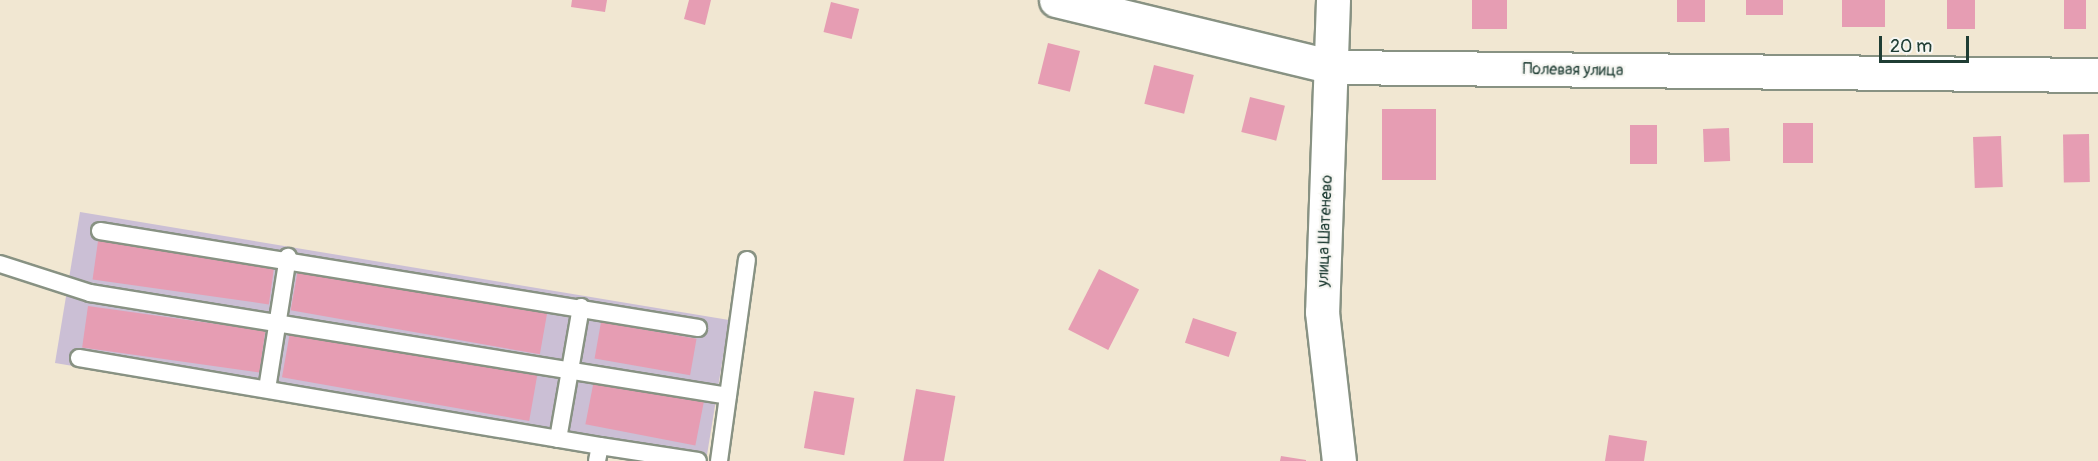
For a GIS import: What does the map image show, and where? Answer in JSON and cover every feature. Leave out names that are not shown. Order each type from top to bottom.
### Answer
[{"type":"street","name":"Полевая улица","points":[[1056,0],[1332,67],[2098,75]]},
{"type":"street","name":"улица Шатенево","points":[[1333,0],[1322,312],[1339,461]]},
{"type":"lane","points":[[100,231],[288,257],[698,328]]},
{"type":"lane","points":[[267,389],[288,257]]},
{"type":"lane","points":[[719,461],[747,260]]},
{"type":"lane","points":[[0,264],[90,293],[278,321],[570,372],[596,370],[728,396]]},
{"type":"lane","points":[[558,439],[581,307]]},
{"type":"lane","points":[[79,357],[558,439],[599,454],[698,461]]},
{"type":"shaded area","points":[[80,212],[729,320],[706,461],[646,461],[55,363]]},
{"type":"building","points":[[572,0],[607,0],[605,12],[571,7]]},
{"type":"building","points":[[689,0],[711,0],[705,25],[684,19]]},
{"type":"building","points":[[1472,0],[1507,0],[1507,29],[1472,29]]},
{"type":"building","points":[[1677,0],[1705,0],[1705,22],[1677,22]]},
{"type":"building","points":[[1746,0],[1783,0],[1783,15],[1746,15]]},
{"type":"building","points":[[1842,0],[1885,0],[1885,27],[1842,27]]},
{"type":"building","points":[[1947,0],[1975,0],[1975,29],[1947,29]]},
{"type":"building","points":[[2064,0],[2086,0],[2086,29],[2064,29]]},
{"type":"building","points":[[831,2],[859,9],[852,39],[824,32]]},
{"type":"building","points":[[1048,43],[1080,51],[1070,92],[1038,84]]},
{"type":"building","points":[[1154,65],[1194,75],[1184,114],[1144,104]]},
{"type":"building","points":[[1250,97],[1285,106],[1276,141],[1241,132]]},
{"type":"building","points":[[1382,109],[1436,109],[1436,180],[1382,180]]},
{"type":"building","points":[[1783,123],[1813,123],[1813,163],[1783,163]]},
{"type":"building","points":[[1630,125],[1657,125],[1657,164],[1630,164]]},
{"type":"building","points":[[1729,128],[1730,161],[1704,162],[1703,129]]},
{"type":"building","points":[[2063,134],[2089,134],[2090,182],[2064,182]]},
{"type":"building","points":[[2001,136],[2003,187],[1975,188],[1973,137]]},
{"type":"building","points":[[98,241],[274,266],[269,304],[93,280]]},
{"type":"building","points":[[298,269],[547,313],[540,354],[291,310]]},
{"type":"building","points":[[1099,269],[1139,289],[1108,350],[1068,330]]},
{"type":"building","points":[[88,306],[265,331],[259,373],[82,348]]},
{"type":"building","points":[[1193,318],[1237,332],[1229,357],[1185,343]]},
{"type":"building","points":[[601,322],[697,339],[690,375],[595,358]]},
{"type":"building","points":[[290,332],[537,376],[529,421],[282,377]]},
{"type":"building","points":[[594,380],[704,401],[695,446],[585,424]]},
{"type":"building","points":[[916,389],[955,396],[944,461],[903,461]]},
{"type":"building","points":[[814,391],[854,398],[844,455],[804,448]]},
{"type":"building","points":[[1609,435],[1647,441],[1644,461],[1605,461]]},
{"type":"building","points":[[1281,456],[1306,460],[1306,461],[1280,461]]}]
